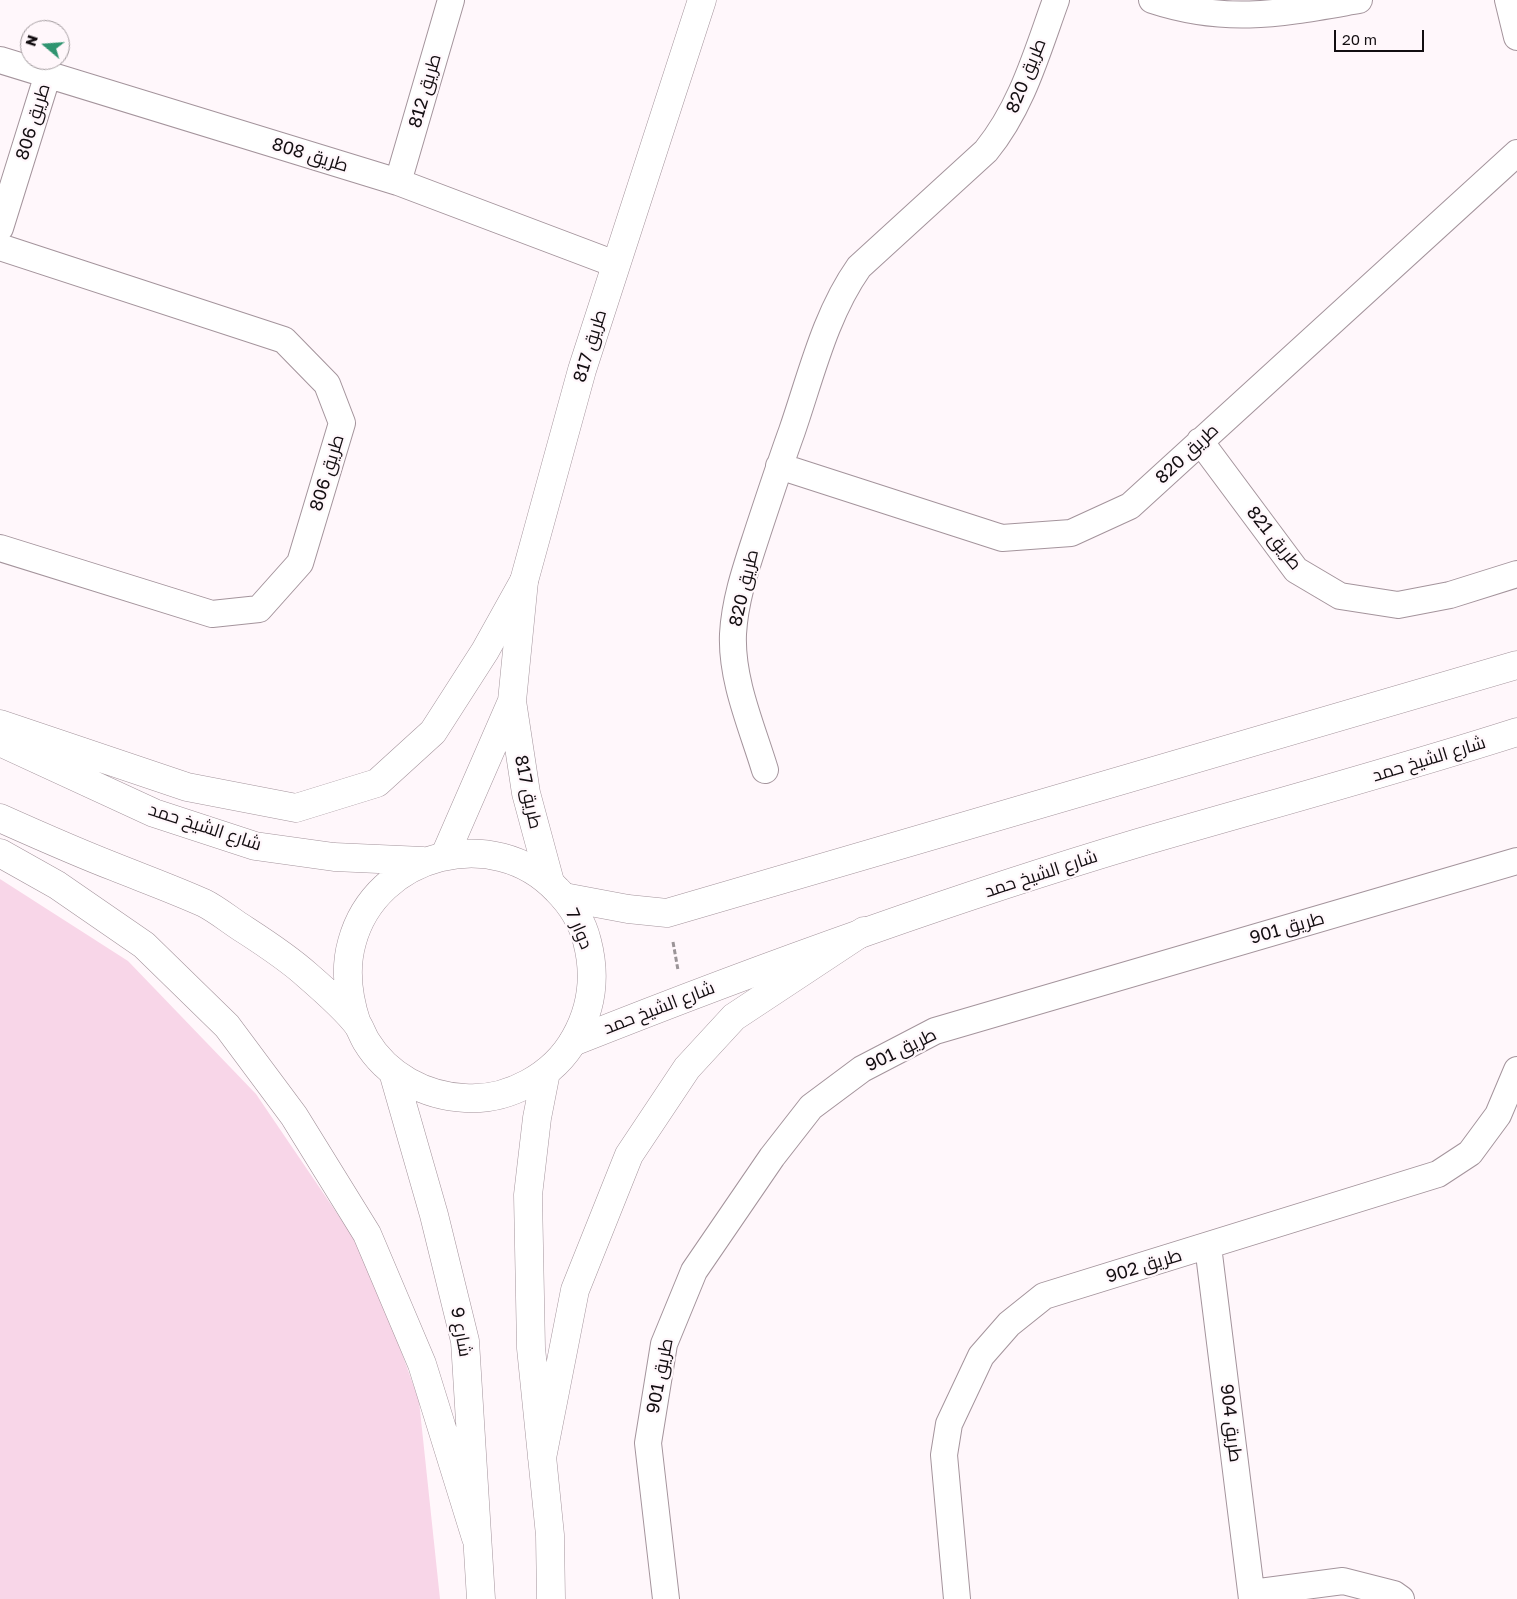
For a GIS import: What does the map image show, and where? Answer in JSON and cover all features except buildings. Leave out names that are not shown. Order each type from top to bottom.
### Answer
[{"type":"main road","name":"طريق 817","points":[[557,889],[526,793],[512,701],[524,581],[551,477],[615,264],[702,0]]},
{"type":"main road","points":[[0,724],[187,787],[296,808],[378,783],[434,732],[485,651],[524,581]]},
{"type":"main road","points":[[557,889],[628,909],[667,913],[1517,665]]},
{"type":"main road","name":"طريق 817","points":[[434,858],[512,701]]},
{"type":"main road","name":"شارع الشيخ حمد","points":[[573,1042],[683,998],[864,931],[1137,843],[1420,763],[1517,732]]},
{"type":"main road","name":"شارع الشيخ حمد","points":[[0,742],[154,813],[255,846],[334,857],[434,858]]},
{"type":"main road","points":[[0,818],[206,904],[306,974],[357,1024]]},
{"type":"main road","name":"دوار 7","points":[[468,852],[491,854],[520,863],[557,889],[576,914],[586,934],[591,955],[592,978],[586,1014],[573,1042],[546,1072],[514,1090],[472,1099],[451,1097],[431,1092],[411,1084],[393,1072],[370,1047],[357,1024],[347,984],[350,948],[357,928],[371,902],[385,886],[403,872],[434,858],[468,852]]},
{"type":"main road","points":[[0,853],[57,885],[144,945],[227,1026],[294,1116],[367,1234],[422,1364],[476,1538]]},
{"type":"main road","points":[[542,1458],[575,1290],[629,1155],[687,1068],[734,1017],[864,931]]},
{"type":"main road","name":"شارع 9","points":[[393,1072],[434,1215],[465,1341],[481,1599]]},
{"type":"main road","points":[[546,1072],[537,1118],[528,1195],[531,1348],[550,1535],[551,1599]]},
{"type":"street","name":"طريق 812","points":[[398,182],[451,0]]},
{"type":"street","name":"طريق 820","points":[[765,770],[740,686],[733,636],[741,584],[779,466],[829,323],[846,284],[874,251],[974,163],[998,137],[1016,107],[1056,0]]},
{"type":"street","points":[[1152,0],[1203,12],[1238,15],[1273,14],[1359,0]]},
{"type":"street","points":[[1508,0],[1517,37]]},
{"type":"street","name":"طريق 808","points":[[0,60],[398,182],[615,264]]},
{"type":"street","name":"طريق 806","points":[[0,228],[48,74]]},
{"type":"street","name":"طريق 820","points":[[779,466],[1002,538],[1071,533],[1130,506],[1517,154]]},
{"type":"street","name":"طريق 806","points":[[0,247],[284,340],[327,384],[342,423],[300,563],[259,609],[212,614],[0,548]]},
{"type":"street","name":"طريق 821","points":[[1200,441],[1296,570],[1340,596],[1398,605],[1450,594],[1517,574]]},
{"type":"street","name":"طريق 901","points":[[666,1599],[648,1443],[664,1344],[694,1271],[772,1157],[811,1107],[862,1068],[934,1031],[1517,862]]},
{"type":"street","name":"طريق 902","points":[[957,1599],[944,1455],[950,1424],[981,1356],[1009,1324],[1044,1296],[1438,1174],[1470,1153],[1498,1115],[1517,1070]]},
{"type":"street","name":"طريق 904","points":[[1208,1246],[1252,1596]]},
{"type":"street","points":[[1252,1596],[1343,1581],[1394,1594],[1401,1599]]},
{"type":"path","points":[[667,913],[683,998]]},
{"type":"shaded area","points":[[0,879],[128,961],[256,1094],[368,1259],[419,1401],[440,1599],[0,1599]]}]
